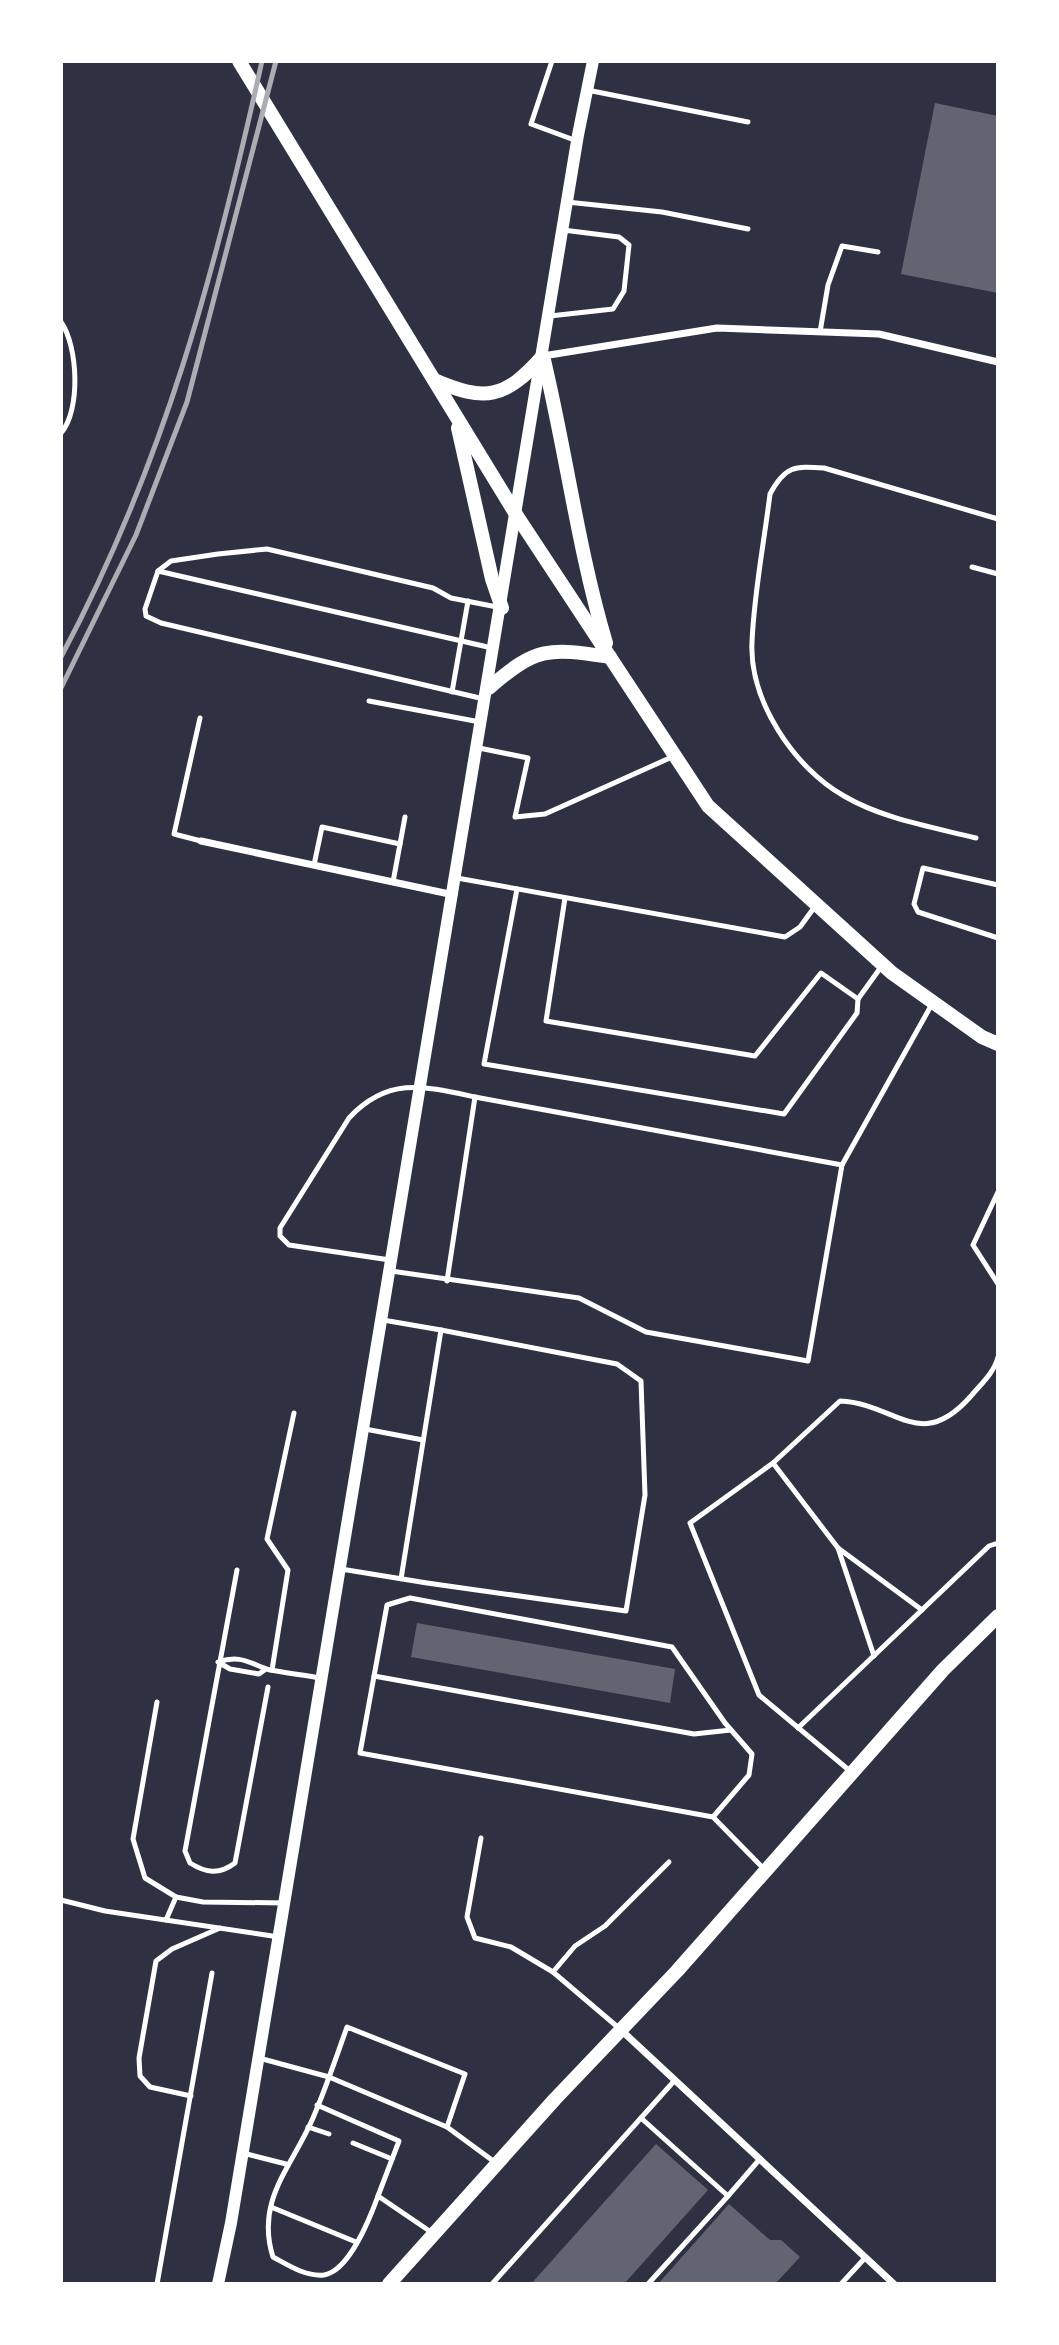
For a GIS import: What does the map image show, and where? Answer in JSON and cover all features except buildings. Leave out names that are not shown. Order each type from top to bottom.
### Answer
[{"type":"main road","points":[[239,61],[517,516],[708,806],[883,965],[982,1037],[998,1044]]},
{"type":"main road","points":[[434,380],[463,393],[478,396],[488,394],[515,382],[543,356],[560,426],[590,591],[610,657]]},
{"type":"main road","points":[[454,413],[492,579],[502,608]]},
{"type":"main road","points":[[488,694],[512,667],[538,653],[563,650],[610,657]]},
{"type":"main road","points":[[389,2284],[621,2029],[677,1972],[943,1670],[998,1616]]},
{"type":"street","points":[[218,2284],[243,2153],[488,694],[577,141],[593,61]]},
{"type":"street","points":[[543,356],[717,328],[879,334],[998,362]]},
{"type":"street","points":[[201,841],[454,895]]},
{"type":"street","points":[[621,2029],[894,2284]]},
{"type":"lane","points":[[552,61],[531,124],[577,141]]},
{"type":"lane","points":[[587,90],[748,122]]},
{"type":"lane","points":[[567,202],[662,212],[748,229]]},
{"type":"lane","points":[[549,316],[612,309],[624,291],[629,245],[619,237],[563,230]]},
{"type":"lane","points":[[820,332],[828,285],[842,246],[878,252]]},
{"type":"lane","points":[[61,322],[73,361],[75,385],[74,412],[61,433]]},
{"type":"lane","points":[[976,838],[891,816],[843,796],[806,765],[771,719],[755,677],[752,644],[770,494],[779,476],[796,467],[824,468],[998,519]]},
{"type":"lane","points":[[488,694],[452,692],[150,619],[145,609],[158,571],[171,561],[267,550],[433,588],[451,597],[502,608]]},
{"type":"lane","points":[[972,568],[998,574]]},
{"type":"lane","points":[[158,571],[495,649]]},
{"type":"lane","points":[[452,692],[468,601]]},
{"type":"lane","points":[[369,701],[483,723]]},
{"type":"lane","points":[[200,719],[174,834],[201,841]]},
{"type":"lane","points":[[479,748],[528,758],[515,817],[545,814],[675,756]]},
{"type":"lane","points":[[393,882],[405,817]]},
{"type":"lane","points":[[314,865],[322,827],[400,844]]},
{"type":"lane","points":[[998,885],[923,868],[914,904],[918,912],[998,938]]},
{"type":"lane","points":[[457,878],[785,937],[800,927],[817,905]]},
{"type":"lane","points":[[517,889],[484,1064],[784,1114],[857,1013],[858,999],[883,965]]},
{"type":"lane","points":[[565,898],[546,1021],[755,1056],[821,973],[858,999]]},
{"type":"lane","points":[[842,1166],[422,1085],[394,1090],[363,1102],[349,1118],[280,1228],[280,1236],[289,1245],[392,1266],[447,1281],[579,1298],[646,1332],[808,1361],[842,1166],[933,1003]]},
{"type":"lane","points":[[447,1281],[475,1097]]},
{"type":"lane","points":[[998,1192],[973,1245],[998,1284]]},
{"type":"lane","points":[[341,1569],[626,1611],[645,1495],[641,1381],[617,1364],[383,1320]]},
{"type":"lane","points":[[401,1578],[440,1330]]},
{"type":"lane","points":[[852,1773],[759,1695],[690,1522],[773,1464],[840,1401],[863,1402],[891,1417],[926,1426],[957,1412],[995,1368],[998,1357]]},
{"type":"lane","points":[[269,1669],[288,1570],[267,1539],[294,1413]]},
{"type":"lane","points":[[365,1429],[423,1440]]},
{"type":"lane","points":[[773,1464],[838,1548],[922,1610]]},
{"type":"lane","points":[[798,1728],[989,1546],[998,1543]]},
{"type":"lane","points":[[838,1548],[874,1656]]},
{"type":"lane","points":[[237,1570],[185,1851],[190,1863],[206,1873],[227,1870],[235,1863],[268,1687]]},
{"type":"lane","points":[[713,1817],[749,1775],[751,1754],[672,1647],[410,1598],[387,1605],[360,1753],[713,1817],[766,1871]]},
{"type":"lane","points":[[219,1662],[231,1658],[259,1662],[269,1669],[323,1678]]},
{"type":"lane","points":[[219,1662],[230,1669],[259,1674],[269,1669]]},
{"type":"lane","points":[[374,1676],[694,1734],[731,1730]]},
{"type":"lane","points":[[158,1702],[133,1839],[145,1878],[176,1897],[203,1902],[285,1903]]},
{"type":"lane","points":[[481,1838],[467,1917],[475,1938],[511,1947],[553,1972],[621,2029]]},
{"type":"lane","points":[[553,1972],[575,1946],[605,1926],[669,1862]]},
{"type":"lane","points":[[166,1920],[176,1897]]},
{"type":"lane","points":[[61,1900],[105,1911],[279,1937]]},
{"type":"lane","points":[[191,2096],[150,2087],[140,2076],[139,2058],[156,1961],[172,1950],[220,1928]]},
{"type":"lane","points":[[157,2284],[212,1973]]},
{"type":"lane","points":[[317,2105],[399,2141],[378,2196],[340,2268],[324,2274],[304,2273],[273,2257],[266,2234],[271,2207],[286,2164],[309,2127],[317,2105],[348,2027],[466,2074],[447,2127]]},
{"type":"lane","points":[[259,2057],[329,2077],[447,2127],[497,2164]]},
{"type":"lane","points":[[492,2284],[674,2080]]},
{"type":"lane","points":[[641,2118],[728,2196]]},
{"type":"lane","points":[[309,2127],[329,2134]]},
{"type":"lane","points":[[353,2143],[392,2160]]},
{"type":"lane","points":[[243,2153],[286,2164]]},
{"type":"lane","points":[[648,2284],[760,2160]]},
{"type":"lane","points":[[378,2196],[434,2234]]},
{"type":"lane","points":[[271,2207],[356,2242]]},
{"type":"lane","points":[[841,2284],[865,2258]]},
{"type":"railway","points":[[61,657],[129,512],[182,366],[225,216],[262,61]]},
{"type":"railway","points":[[61,688],[136,535],[187,402],[276,61]]}]
